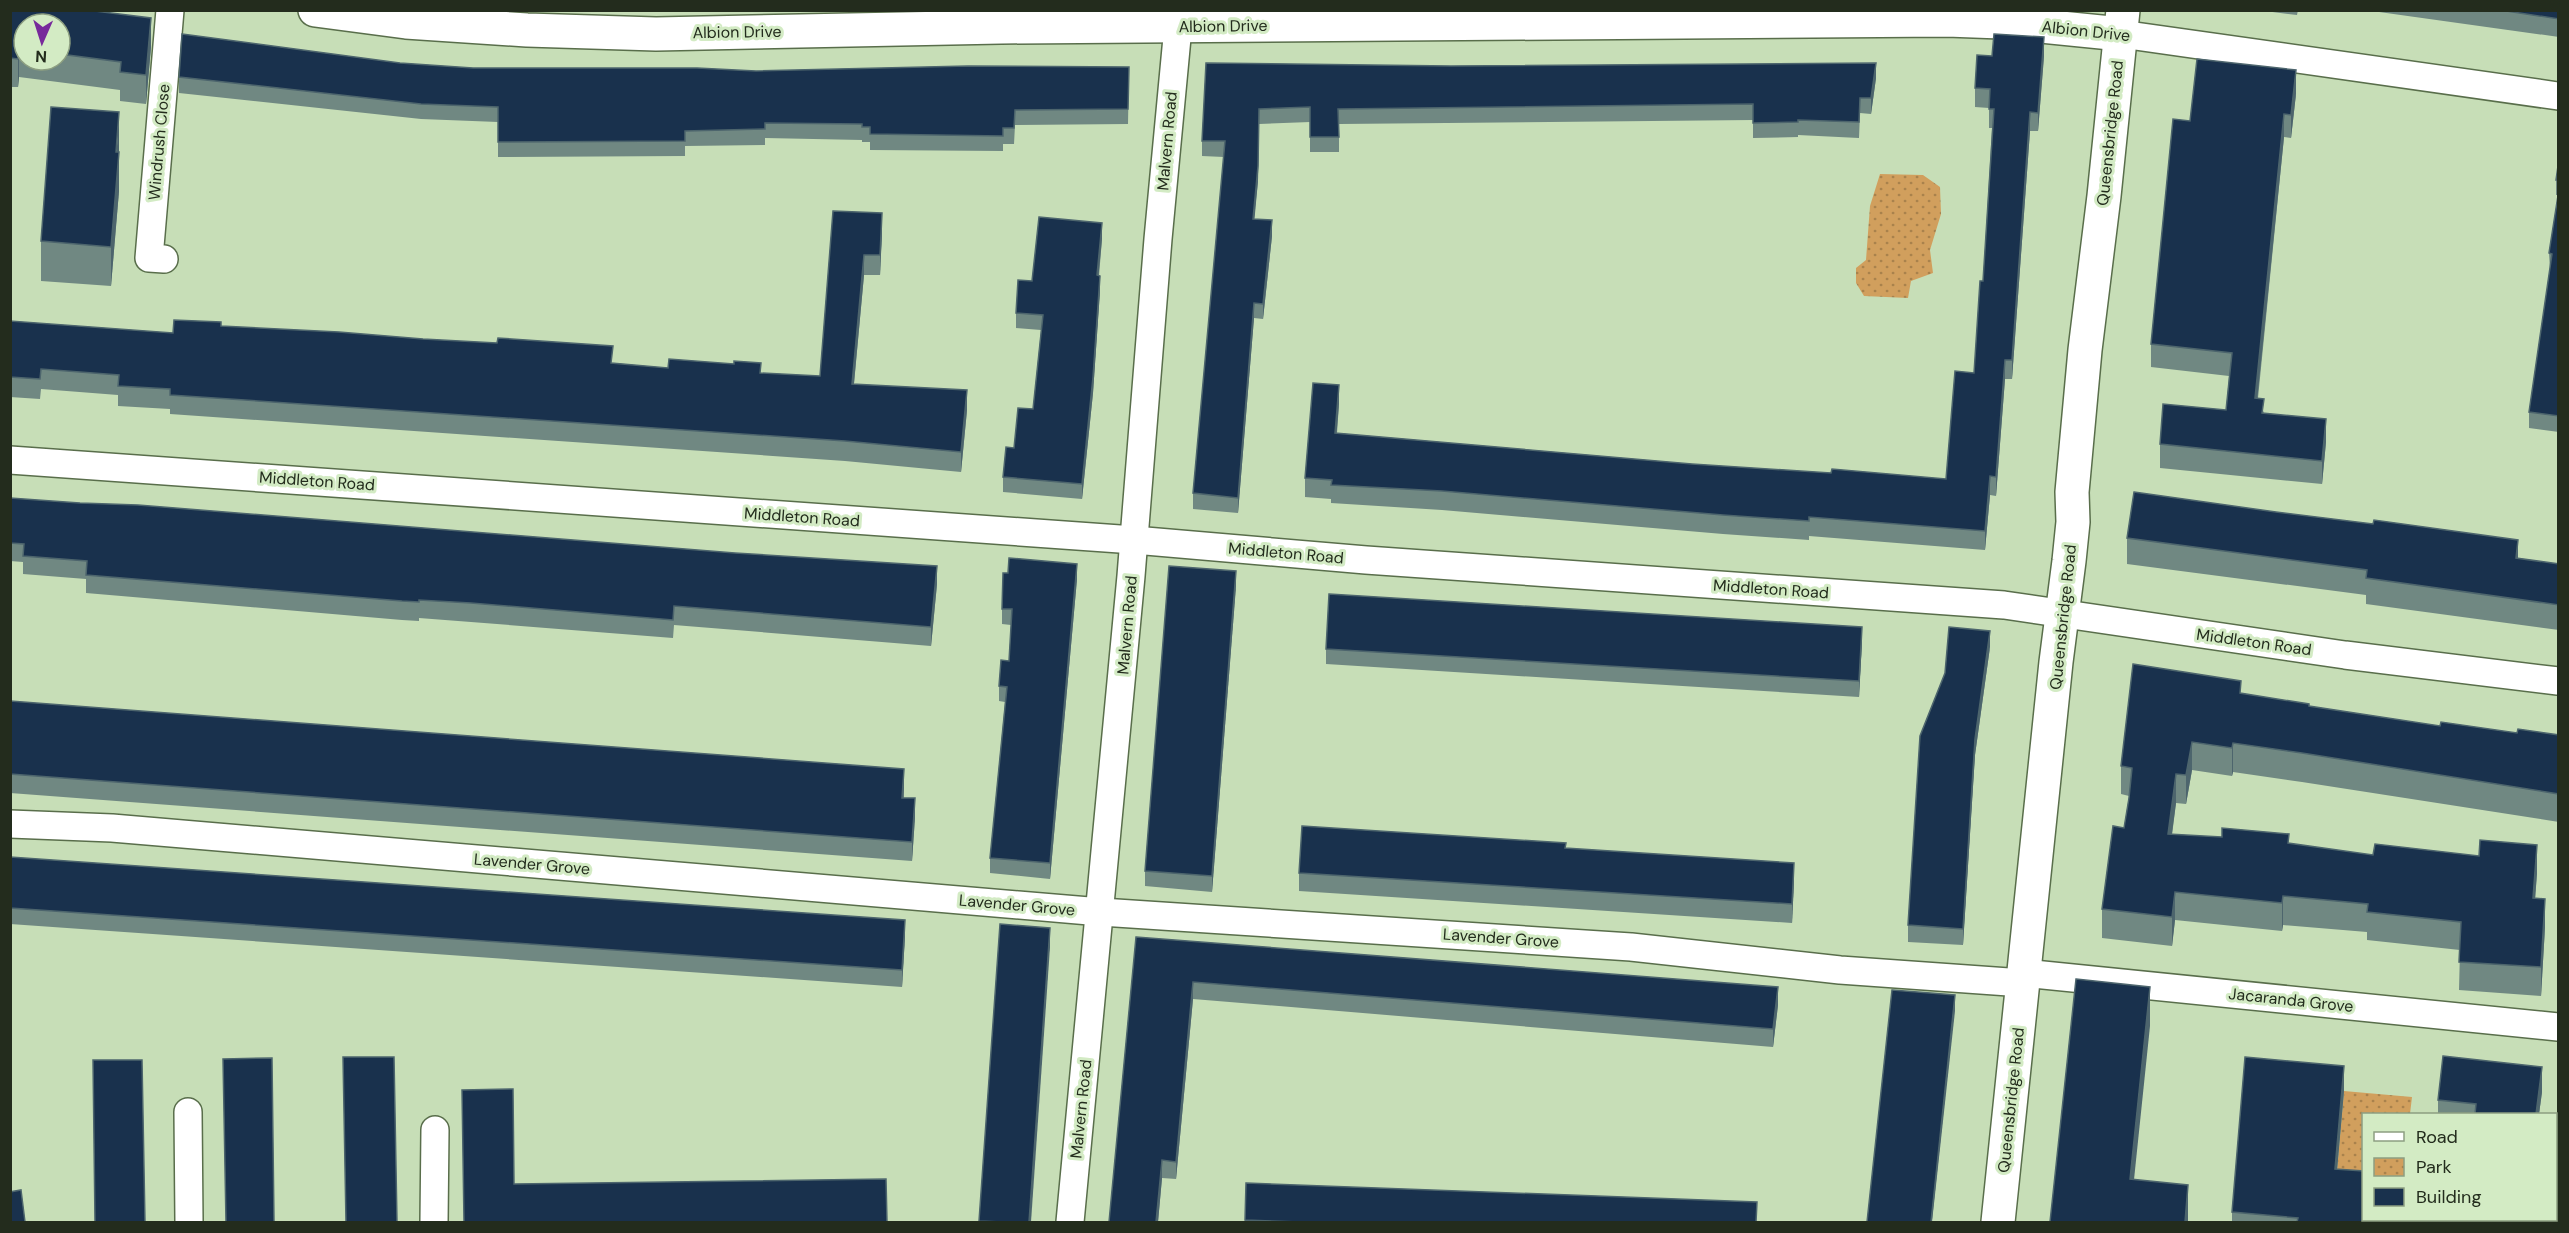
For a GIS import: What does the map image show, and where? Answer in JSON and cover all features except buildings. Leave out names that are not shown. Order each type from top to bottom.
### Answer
[{"type":"street","name":"Windrush Close","points":[[164,260],[149,258],[171,10]]},
{"type":"street","name":"Albion Drive","points":[[315,10],[406,22],[461,26],[656,34],[1001,27],[1339,24],[1947,20],[2122,22],[2559,96]]},
{"type":"street","name":"Queensbridge Road","points":[[1998,1222],[2062,613],[2072,539],[2072,492],[2085,350],[2122,22]]},
{"type":"street","name":"Malvern Road","points":[[1070,1222],[1101,912],[1178,27]]},
{"type":"street","name":"Middleton Road","points":[[10,460],[2004,605],[2345,655],[2559,681]]},
{"type":"street","name":"Lavender Grove","points":[[10,824],[112,828],[1101,912],[1631,947],[1840,970],[2023,978]]},
{"type":"street","name":"Jacaranda Grove","points":[[2023,978],[2559,1027]]},
{"type":"street","points":[[188,1112],[189,1222]]},
{"type":"street","points":[[434,1222],[435,1130]]},
{"type":"green space","points":[[1880,174],[1923,175],[1940,187],[1941,214],[1930,250],[1933,273],[1911,281],[1908,298],[1864,296],[1856,283],[1856,268],[1866,260],[1870,206]]},
{"type":"green space","points":[[2344,1091],[2412,1097],[2410,1113],[2362,1113],[2362,1197],[2335,1194]]}]
